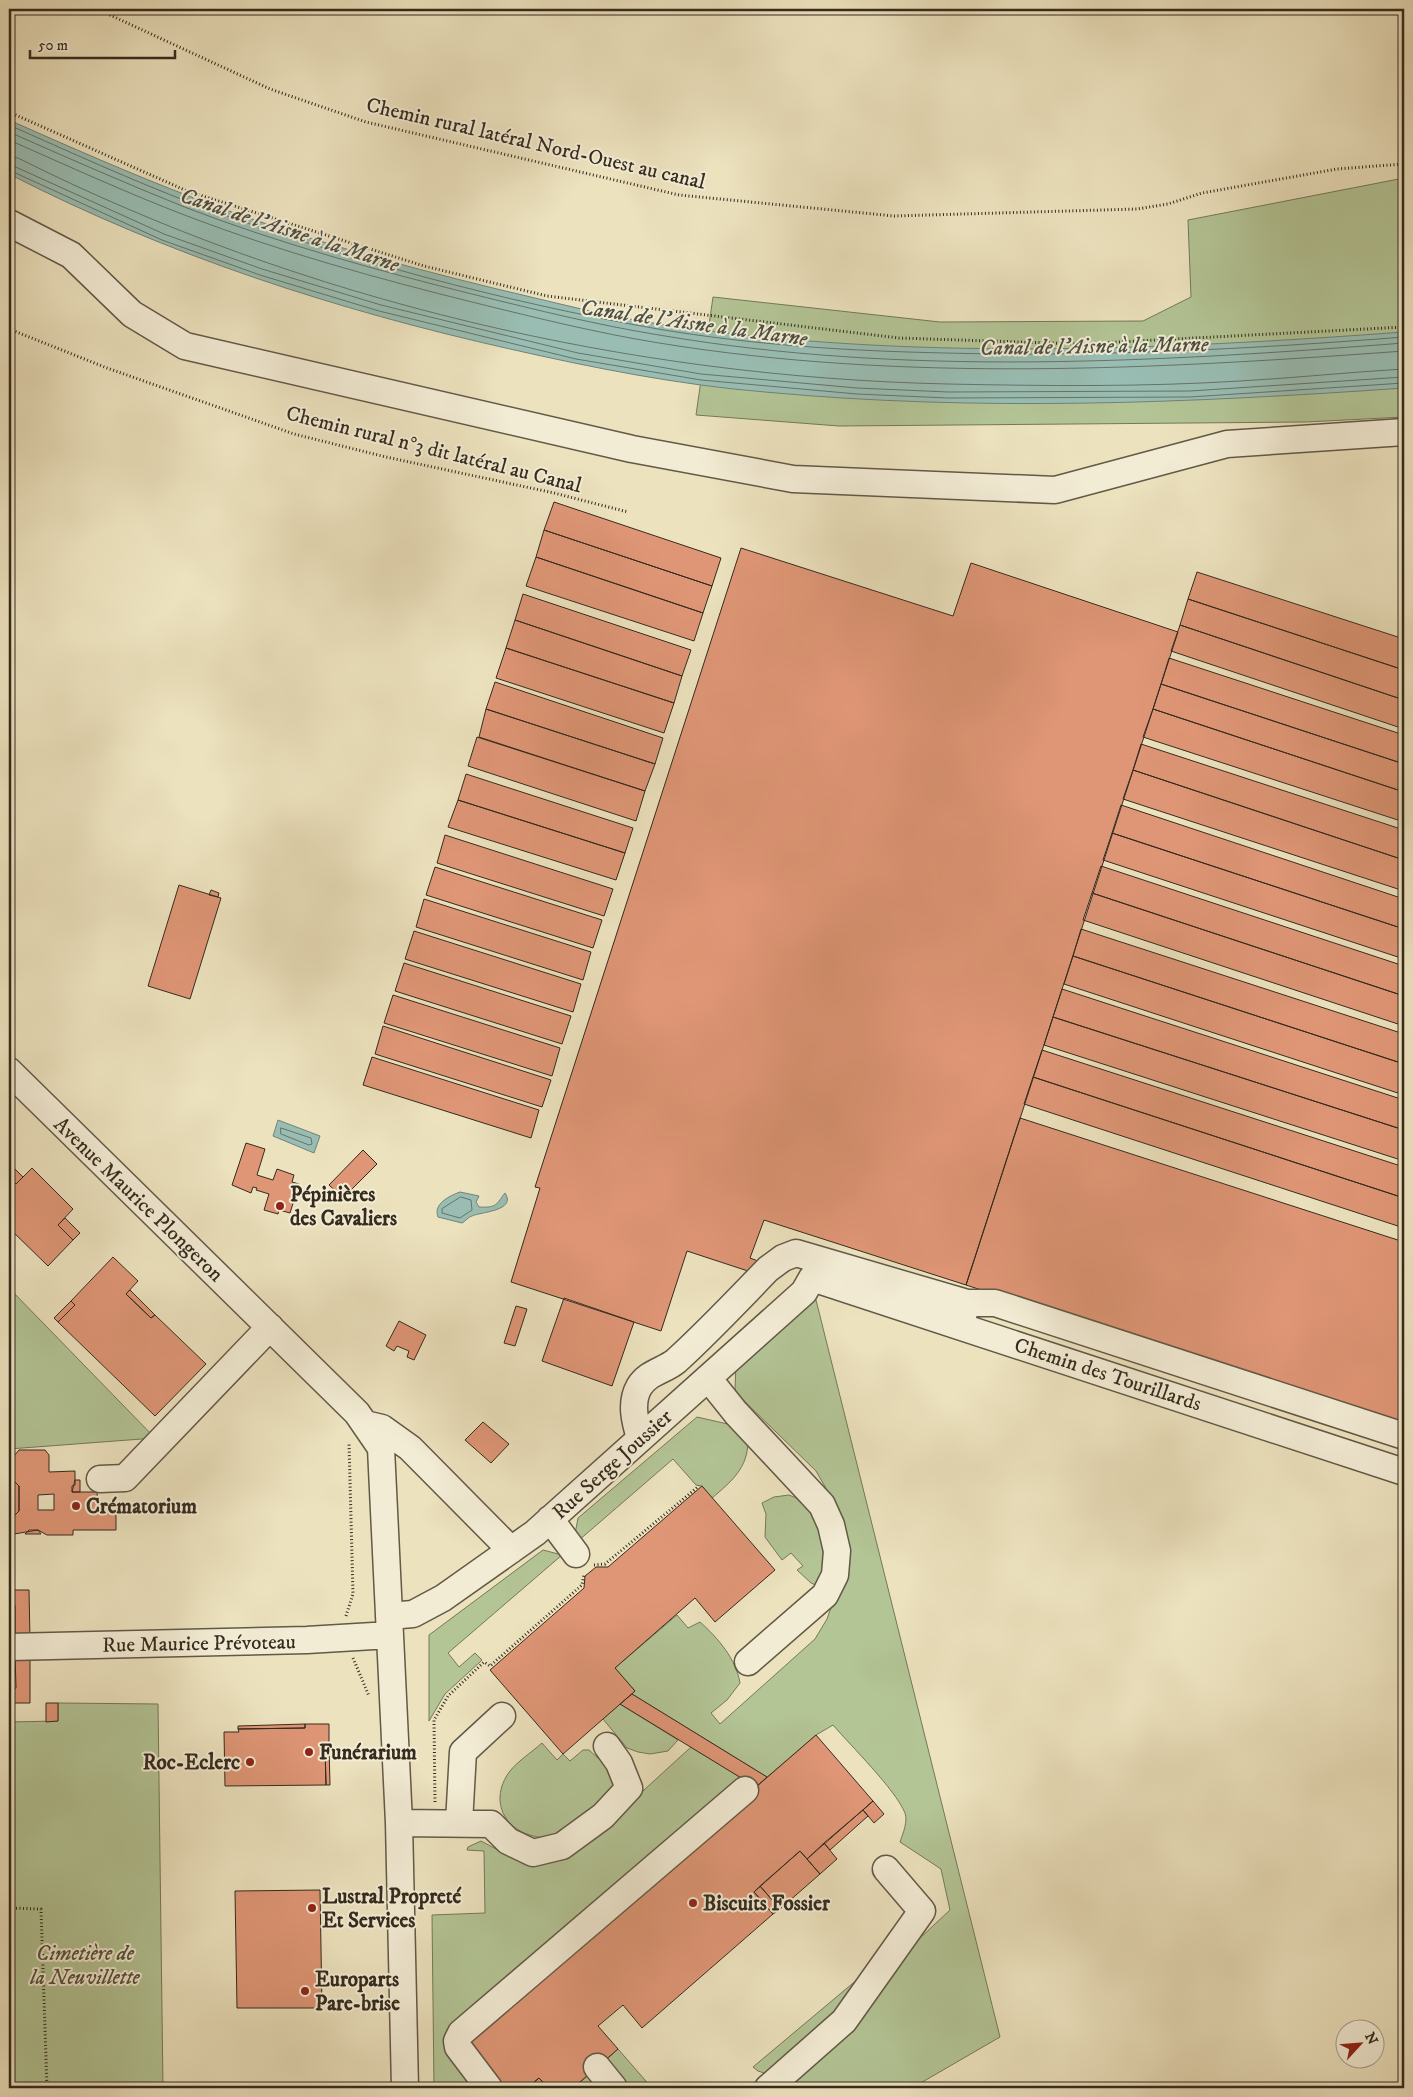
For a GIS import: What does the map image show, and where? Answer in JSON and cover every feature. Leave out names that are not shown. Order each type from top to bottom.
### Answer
[{"type":"street","points":[[9,223],[71,255],[132,314],[184,346],[632,449],[793,479],[1055,490],[1227,444],[1404,432]]},
{"type":"street","name":"Avenue Maurice Plongeron","points":[[9,1071],[357,1413],[354,1430],[381,1448],[390,1626]]},
{"type":"street","points":[[640,1438],[634,1419],[635,1398],[639,1387],[648,1376],[674,1362],[768,1269],[784,1258],[796,1253],[963,1314],[995,1303],[1404,1436]]},
{"type":"street","name":"Chemin des Tourillards","points":[[812,1278],[963,1314],[1404,1472]]},
{"type":"street","name":"Rue Serge Joussier","points":[[390,1626],[443,1598],[511,1550],[550,1519],[804,1292],[812,1278]]},
{"type":"street","points":[[100,1479],[125,1478],[270,1326]]},
{"type":"street","points":[[708,1378],[736,1413],[822,1505],[831,1525],[837,1551],[835,1575],[825,1595],[748,1662]]},
{"type":"street","points":[[354,1430],[382,1428],[410,1448],[511,1550]]},
{"type":"street","points":[[550,1519],[584,1561]]},
{"type":"street","points":[[390,1626],[399,1823],[404,2088]]},
{"type":"street","name":"Rue Maurice Prévoteau","points":[[9,1647],[346,1638],[390,1626]]},
{"type":"street","points":[[447,1822],[463,1752],[502,1716]]},
{"type":"street","points":[[399,1823],[447,1822],[490,1824],[508,1841],[533,1853],[562,1846],[603,1816],[629,1788],[619,1762],[607,1746]]},
{"type":"street","points":[[489,2088],[458,2047],[457,2041],[461,2033],[745,1790]]},
{"type":"street","points":[[768,2088],[844,2021],[922,1911],[886,1870]]},
{"type":"street","points":[[597,2067],[614,2088]]},
{"type":"path","name":"Chemin rural latéral Nord-Ouest au canal","points":[[97,9],[270,89],[366,122],[679,195],[894,216],[1136,209],[1168,204],[1202,193],[1337,170],[1404,164]]},
{"type":"path","points":[[9,112],[187,191],[424,266],[547,296],[899,338],[1061,344],[1277,335],[1404,327]]},
{"type":"path","name":"Chemin rural n°3 dit latéral au Canal","points":[[9,329],[107,368],[294,434],[386,457],[554,493],[628,512]]},
{"type":"path","points":[[354,1430],[350,1444],[353,1594],[346,1614],[346,1638],[371,1701]]},
{"type":"path","points":[[447,1822],[434,1720],[448,1696],[484,1662],[490,1666],[582,1585],[584,1561],[605,1564],[699,1486]]},
{"type":"path","points":[[9,1908],[41,1909],[46,2088]]},
{"type":"green space","points":[[1404,178],[1404,417],[1306,422],[839,426],[696,415],[713,297],[940,322],[1143,321],[1191,297],[1188,220]]},
{"type":"green space","points":[[9,1288],[155,1438],[9,1449]]},
{"type":"green space","points":[[815,1296],[1000,2037],[912,2088],[786,2088],[903,1954],[950,1910],[941,1869],[900,1842],[905,1828],[906,1816],[900,1803],[872,1768],[833,1725],[816,1735],[767,1777],[632,1694],[635,1691],[615,1668],[677,1615],[688,1628],[700,1622],[730,1657],[740,1683],[727,1700],[711,1713],[720,1724],[815,1639],[827,1619],[837,1591],[837,1522],[827,1490],[816,1471],[735,1392],[736,1360]]},
{"type":"green space","points":[[697,1417],[732,1425],[748,1441],[742,1467],[732,1480],[712,1498],[702,1486],[696,1485],[673,1459],[578,1541],[575,1534],[578,1518]]},
{"type":"green space","points":[[789,1495],[813,1505],[830,1551],[818,1586],[811,1583],[797,1570],[803,1566],[791,1553],[782,1560],[765,1537],[766,1514],[762,1503],[774,1497]]},
{"type":"green space","points":[[543,1550],[562,1555],[448,1653],[459,1667],[475,1653],[482,1660],[445,1694],[429,1721],[429,1635]]},
{"type":"green space","name":"Cimetière de la Neuvillette","points":[[58,1703],[158,1704],[163,2088],[9,2088],[9,1722],[58,1721]]},
{"type":"green space","points":[[620,1704],[678,1740],[668,1751],[650,1754],[627,1748],[603,1719]]},
{"type":"green space","points":[[542,1743],[557,1760],[563,1754],[570,1761],[583,1750],[589,1750],[607,1767],[613,1784],[610,1801],[569,1829],[552,1838],[529,1835],[514,1827],[503,1813],[500,1797],[501,1788],[510,1771]]},
{"type":"green space","points":[[691,1747],[748,1782],[482,2088],[434,2088],[432,1915],[485,1913],[484,1851],[467,1850],[468,1847],[481,1841],[524,1864],[538,1864],[609,1822]]},
{"type":"green space","points":[[865,1973],[856,1993],[767,2074],[753,2067]]},
{"type":"green space","points":[[618,2049],[652,2088],[628,2088],[605,2061]]},
{"type":"green space","points":[[590,2074],[602,2088],[573,2088]]},
{"type":"water","points":[[9,120],[170,189],[306,237],[459,279],[623,318],[758,336],[850,344],[942,348],[1035,349],[1219,344],[1404,332],[1404,388],[1164,401],[1084,403],[925,402],[733,389],[605,369],[445,334],[381,317],[254,277],[191,255],[129,230],[9,174]]},
{"type":"water","points":[[278,1120],[320,1136],[314,1153],[273,1136]]},
{"type":"water","points":[[460,1192],[479,1196],[476,1202],[479,1207],[493,1206],[498,1203],[505,1193],[506,1204],[496,1210],[471,1217],[462,1223],[438,1217],[437,1212],[440,1204],[447,1198]]},
{"type":"building","points":[[554,502],[721,558],[712,586],[544,530]]},
{"type":"building","points":[[544,530],[712,586],[703,613],[536,557]]},
{"type":"building","points":[[741,548],[953,616],[971,563],[1178,632],[966,1285],[764,1220],[750,1258],[758,1261],[754,1273],[687,1251],[661,1331],[511,1282],[540,1188],[535,1187]]},
{"type":"building","points":[[536,557],[703,613],[694,641],[526,586]]},
{"type":"building","points":[[1197,572],[1404,639],[1404,670],[1188,599]]},
{"type":"building","points":[[523,594],[691,650],[682,676],[515,620]]},
{"type":"building","points":[[1188,599],[1404,670],[1404,700],[1180,625]]},
{"type":"building","points":[[515,620],[682,676],[674,703],[506,648]]},
{"type":"building","points":[[1180,625],[1404,700],[1404,729],[1171,651]]},
{"type":"building","points":[[506,648],[674,703],[664,733],[496,678]]},
{"type":"building","points":[[1169,658],[1404,735],[1404,764],[1161,684]]},
{"type":"building","points":[[495,682],[663,738],[655,764],[486,709]]},
{"type":"building","points":[[1161,684],[1404,764],[1404,792],[1153,709]]},
{"type":"building","points":[[486,709],[655,764],[645,791],[479,737]]},
{"type":"building","points":[[1153,709],[1404,792],[1404,822],[1143,737]]},
{"type":"building","points":[[477,737],[645,791],[636,821],[468,766]]},
{"type":"building","points":[[1141,744],[1404,830],[1404,860],[1133,770]]},
{"type":"building","points":[[1133,770],[1404,860],[1404,891],[1123,799]]},
{"type":"building","points":[[466,774],[633,828],[625,853],[458,800]]},
{"type":"building","points":[[458,800],[625,853],[616,880],[448,827]]},
{"type":"building","points":[[1121,805],[1404,899],[1404,929],[1112,833]]},
{"type":"building","points":[[1112,833],[1404,929],[1404,959],[1103,860]]},
{"type":"building","points":[[445,835],[613,889],[604,916],[437,863]]},
{"type":"building","points":[[1101,866],[1404,966],[1404,996],[1092,893]]},
{"type":"building","points":[[435,867],[602,920],[593,948],[426,895]]},
{"type":"building","points":[[179,885],[221,898],[190,999],[148,986]]},
{"type":"building","points":[[211,890],[219,893],[218,897],[209,895]]},
{"type":"building","points":[[1092,893],[1404,996],[1404,1026],[1083,920]]},
{"type":"building","points":[[424,899],[591,952],[583,980],[416,927]]},
{"type":"building","points":[[1081,929],[1404,1034],[1404,1064],[1073,956]]},
{"type":"building","points":[[414,931],[581,984],[573,1012],[405,959]]},
{"type":"building","points":[[1073,956],[1404,1064],[1404,1095],[1064,984]]},
{"type":"building","points":[[404,963],[571,1016],[562,1044],[395,991]]},
{"type":"building","points":[[1062,989],[1404,1100],[1404,1130],[1053,1017]]},
{"type":"building","points":[[393,995],[560,1048],[552,1076],[384,1023]]},
{"type":"building","points":[[1053,1017],[1404,1130],[1404,1161],[1044,1045]]},
{"type":"building","points":[[383,1026],[551,1080],[542,1107],[375,1054]]},
{"type":"building","points":[[1042,1050],[1404,1167],[1404,1198],[1033,1077]]},
{"type":"building","points":[[372,1057],[539,1110],[531,1138],[363,1085]]},
{"type":"building","points":[[1033,1077],[1404,1198],[1404,1228],[1024,1104]]},
{"type":"building","points":[[1020,1118],[1404,1242],[1404,1427],[966,1285]]},
{"type":"building","points":[[246,1143],[265,1149],[257,1175],[273,1180],[277,1169],[294,1175],[292,1182],[299,1184],[290,1213],[279,1210],[278,1214],[264,1210],[269,1194],[256,1190],[257,1188],[253,1187],[251,1193],[232,1185]]},
{"type":"building","points":[[363,1150],[377,1164],[343,1198],[329,1185]]},
{"type":"building","points":[[9,1163],[23,1177],[16,1184],[9,1177]]},
{"type":"building","points":[[32,1168],[73,1209],[58,1225],[73,1240],[48,1266],[9,1228],[9,1177],[16,1184]]},
{"type":"building","points":[[65,1218],[80,1233],[73,1240],[58,1225]]},
{"type":"building","points":[[113,1257],[138,1281],[126,1294],[151,1318],[155,1315],[206,1364],[155,1416],[58,1322],[75,1305],[71,1301]]},
{"type":"building","points":[[130,1290],[155,1315],[151,1318],[126,1294]]},
{"type":"building","points":[[564,1298],[634,1322],[612,1386],[542,1361]]},
{"type":"building","points":[[71,1301],[75,1305],[58,1322],[54,1318]]},
{"type":"building","points":[[516,1306],[527,1309],[515,1346],[504,1343]]},
{"type":"building","points":[[399,1321],[426,1335],[414,1360],[407,1357],[409,1351],[397,1346],[394,1351],[386,1346]]},
{"type":"building","points":[[483,1422],[509,1444],[491,1463],[465,1440]]},
{"type":"building","points":[[19,1450],[45,1450],[49,1455],[49,1472],[75,1471],[75,1485],[72,1486],[72,1492],[97,1492],[98,1505],[116,1505],[116,1530],[73,1530],[73,1535],[47,1535],[38,1530],[14,1534],[14,1516],[19,1511],[19,1486],[14,1481],[14,1456]],"holes":[[[54,1494],[54,1510],[38,1510],[38,1495]]]},
{"type":"building","points":[[75,1480],[80,1480],[80,1492],[72,1492]]},
{"type":"building","points":[[14,1481],[19,1486],[19,1511],[14,1516]]},
{"type":"building","points":[[702,1486],[775,1570],[715,1622],[695,1598],[615,1668],[635,1691],[563,1754],[490,1670],[584,1588],[585,1576],[596,1567],[608,1567]]},
{"type":"building","points":[[29,1530],[38,1530],[41,1534],[25,1534]]},
{"type":"building","points":[[9,1590],[29,1590],[30,1639],[15,1639],[15,1605],[9,1605]]},
{"type":"building","points":[[15,1654],[30,1654],[30,1703],[9,1703],[9,1688],[16,1688]]},
{"type":"building","points":[[632,1694],[767,1777],[756,1787],[620,1704]]},
{"type":"building","points":[[46,1703],[58,1703],[58,1721],[46,1722]]},
{"type":"building","points":[[305,1724],[305,1728],[238,1729],[238,1726]]},
{"type":"building","points":[[305,1724],[329,1724],[329,1747],[325,1747],[326,1785],[225,1786],[224,1732],[239,1732],[238,1729],[305,1728]]},
{"type":"building","name":"Biscuits Fossier","points":[[816,1735],[873,1801],[807,1859],[800,1851],[754,1892],[773,1914],[642,2028],[623,2005],[598,2026],[618,2049],[573,2088],[548,2088],[539,2078],[527,2088],[502,2088],[461,2043]]},
{"type":"building","points":[[325,1747],[329,1747],[330,1785],[326,1785]]},
{"type":"building","points":[[873,1801],[884,1814],[874,1823],[863,1810]]},
{"type":"building","points":[[863,1810],[868,1816],[830,1850],[824,1843]]},
{"type":"building","points":[[824,1843],[837,1859],[820,1874],[807,1859]]},
{"type":"building","points":[[800,1851],[820,1874],[780,1909],[760,1886]]},
{"type":"building","points":[[760,1886],[780,1909],[773,1914],[754,1892]]},
{"type":"building","points":[[320,1890],[322,2008],[237,2008],[235,1891]]},
{"type":"building","points":[[539,2078],[545,2084],[540,2088],[527,2088]]},
{"type":"place","name":"Pépinières des Cavaliers","points":[[280,1206]]},
{"type":"place","name":"Crématorium","points":[[76,1506]]},
{"type":"place","name":"Funérarium","points":[[309,1752]]},
{"type":"place","name":"Roc-Eclerc","points":[[250,1762]]},
{"type":"place","name":"Biscuits Fossier","points":[[693,1903]]},
{"type":"place","name":"Lustral Propreté Et Services","points":[[312,1908]]},
{"type":"place","name":"Europarts Pare-brise","points":[[305,1991]]},
{"type":"water label","name":"Canal de l'Aisne à la Marne","points":[[290,229]]},
{"type":"water label","name":"Canal de l'Aisne à la Marne","points":[[694,322]]},
{"type":"water label","name":"Canal de l'Aisne à la Marne","points":[[1094,345]]}]
